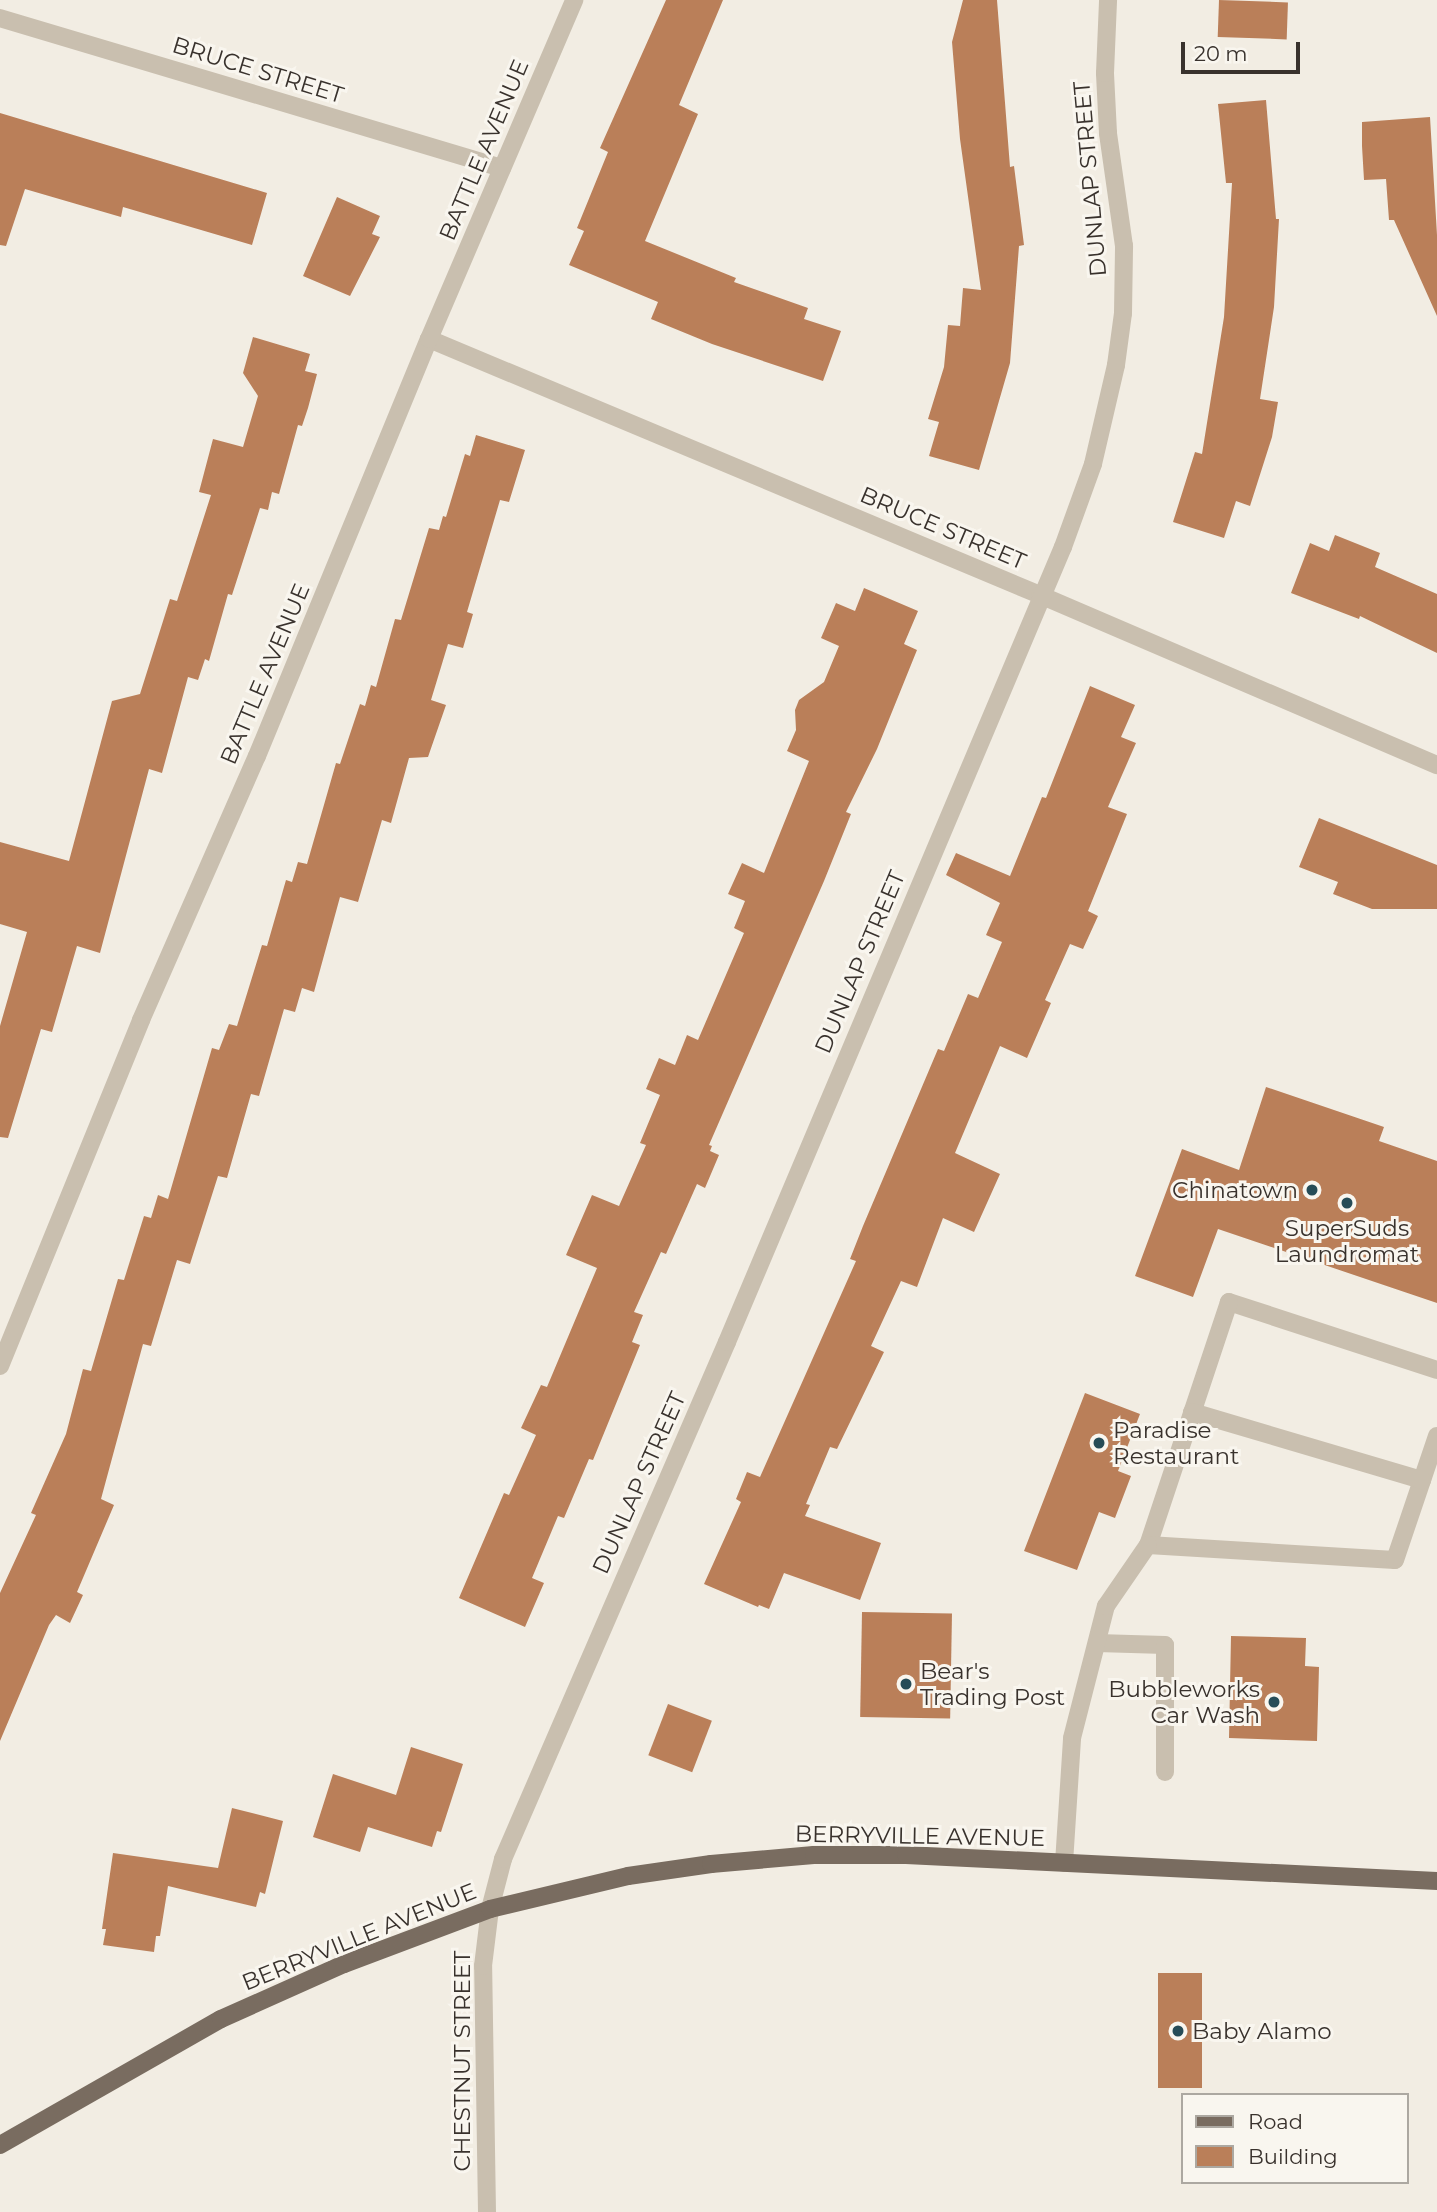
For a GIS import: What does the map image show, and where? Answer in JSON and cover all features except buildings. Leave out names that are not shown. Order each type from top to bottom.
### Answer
[{"type":"main road","name":"BERRYVILLE AVENUE","points":[[0,2145],[222,2020],[344,1964],[490,1909],[628,1876],[711,1864],[814,1855],[906,1855],[1437,1881]]},
{"type":"street","name":"BATTLE AVENUE","points":[[0,1366],[141,1020],[257,756],[429,339],[574,0]]},
{"type":"street","name":"DUNLAP STREET","points":[[490,1909],[503,1859],[727,1342],[1040,595],[1063,547],[1093,464],[1116,365],[1124,313],[1124,246],[1108,133],[1105,73],[1108,0]]},
{"type":"street","name":"BRUCE STREET","points":[[0,18],[502,168]]},
{"type":"street","name":"BRUCE STREET","points":[[429,339],[1437,765]]},
{"type":"street","points":[[1064,1863],[1072,1738],[1106,1606],[1148,1545],[1229,1302],[1437,1370]]},
{"type":"street","points":[[1192,1412],[1422,1480]]},
{"type":"street","points":[[1148,1545],[1395,1560],[1437,1436]]},
{"type":"street","points":[[1097,1643],[1165,1645],[1165,1772]]},
{"type":"street","name":"CHESTNUT STREET","points":[[487,2212],[483,1966],[490,1909]]},
{"type":"place","name":"Chinatown","points":[[1312,1190]]},
{"type":"place","name":"SuperSuds Laundromat","points":[[1347,1203]]},
{"type":"place","name":"Paradise Restaurant","points":[[1099,1443]]},
{"type":"place","name":"Bear's Trading Post","points":[[906,1684]]},
{"type":"place","name":"Bubbleworks Car Wash","points":[[1274,1702]]},
{"type":"place","name":"Baby Alamo","points":[[1178,2031]]}]
